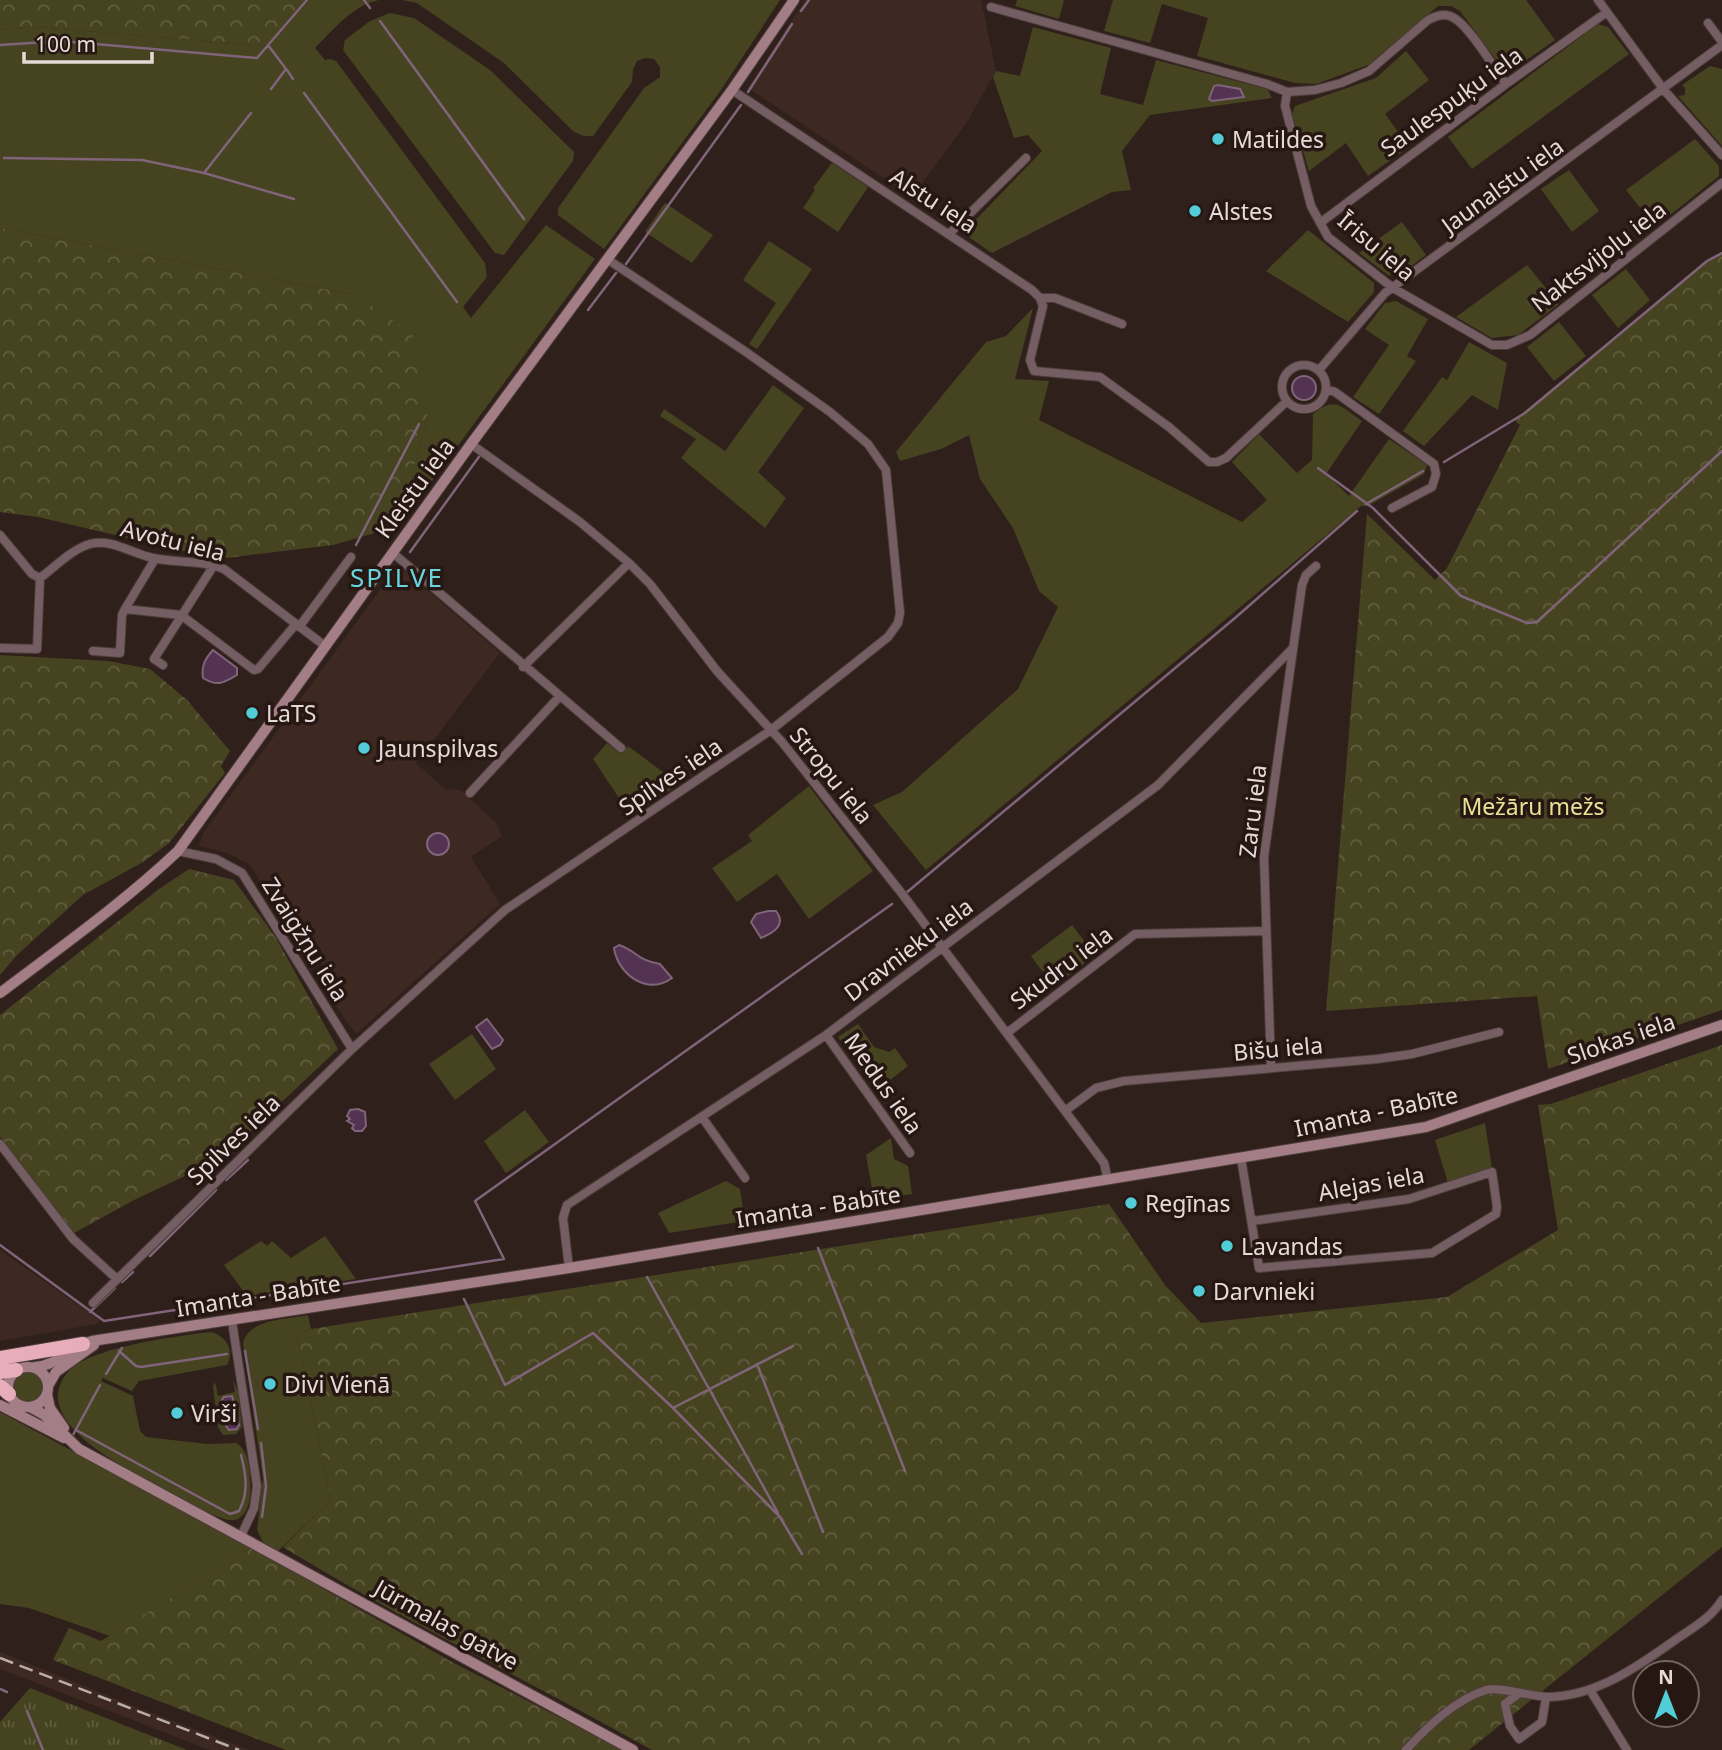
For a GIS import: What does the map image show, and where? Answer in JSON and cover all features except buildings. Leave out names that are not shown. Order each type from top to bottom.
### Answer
[{"type":"highway","points":[[0,1358],[83,1344]]},
{"type":"highway","points":[[0,1372],[16,1370]]},
{"type":"main road","name":"Kleistu iela","points":[[0,993],[105,914],[178,851],[471,444],[732,90],[794,0]]},
{"type":"main road","name":"Slokas iela","points":[[1534,1090],[1722,1026]]},
{"type":"main road","name":"Imanta - Babīte","points":[[35,1367],[50,1365],[83,1344],[103,1340],[569,1268],[1426,1127],[1534,1090]]},
{"type":"main road","name":"Imanta - Babīte","points":[[48,1390],[56,1372],[103,1340]]},
{"type":"main road","points":[[25,1366],[35,1367],[46,1377],[50,1408],[72,1443],[11,1411],[3,1395],[16,1370],[25,1366]]},
{"type":"main road","points":[[30,1407],[41,1403],[48,1390]]},
{"type":"main road","points":[[3,1395],[43,1414],[72,1443]]},
{"type":"main road","name":"Jūrmalas gatve","points":[[72,1443],[634,1750]]},
{"type":"street","points":[[1598,0],[1664,90],[1722,155]]},
{"type":"street","points":[[991,7],[1267,84],[1287,92],[1315,90],[1369,71],[1428,20],[1447,15],[1455,18],[1506,84]]},
{"type":"street","name":"Saulespuķu iela","points":[[1320,223],[1607,12]]},
{"type":"street","points":[[1708,23],[1722,43]]},
{"type":"street","name":"Jaunalstu iela","points":[[1320,370],[1385,293],[1664,90],[1722,43]]},
{"type":"street","name":"Alstu iela","points":[[732,90],[950,233],[1040,298],[1055,298],[1122,324]]},
{"type":"street","name":"Īrisu iela","points":[[1287,92],[1285,106],[1311,206],[1328,237],[1392,288],[1492,345]]},
{"type":"street","points":[[950,233],[1026,158]]},
{"type":"street","name":"Naktsvijoļu iela","points":[[1492,345],[1507,345],[1530,334],[1722,183]]},
{"type":"street","name":"Spilves iela","points":[[93,1303],[352,1049],[505,910],[771,730],[888,637],[898,624],[899,603],[886,470],[868,444],[830,412],[746,352],[607,259]]},
{"type":"street","points":[[1040,298],[1043,306],[1030,360],[1034,371],[1100,377],[1169,427],[1201,458],[1209,462],[1217,463],[1226,458],[1286,402]]},
{"type":"street","points":[[1298,365],[1310,365],[1320,370],[1326,389],[1323,399],[1315,407],[1305,410],[1294,408],[1286,402],[1281,391],[1282,380],[1288,370],[1298,365]]},
{"type":"street","points":[[1326,389],[1345,399],[1434,464],[1437,474],[1432,487],[1392,508]]},
{"type":"street","name":"Stropu iela","points":[[471,444],[580,522],[650,584],[717,671],[771,730],[900,891],[1104,1163],[1108,1180]]},
{"type":"street","points":[[0,535],[32,574],[40,578],[37,649],[0,648]]},
{"type":"street","name":"Avotu iela","points":[[40,578],[89,544],[110,544],[155,559],[214,565],[224,569],[325,646]]},
{"type":"street","points":[[393,553],[523,667],[621,748]]},
{"type":"street","points":[[124,609],[181,615],[254,670],[258,669],[297,626],[351,557]]},
{"type":"street","points":[[93,651],[120,653],[124,609],[155,559]]},
{"type":"street","points":[[523,667],[629,563]]},
{"type":"street","points":[[163,665],[154,659],[214,565]]},
{"type":"street","name":"Zaru iela","points":[[1271,1068],[1264,858],[1302,585],[1306,575],[1316,566]]},
{"type":"street","name":"Dravnieku iela","points":[[569,1268],[563,1218],[567,1205],[826,1035],[1158,785],[1293,648]]},
{"type":"street","points":[[470,793],[559,697]]},
{"type":"street","name":"Zvaigžņu iela","points":[[178,851],[216,859],[242,873],[352,1049]]},
{"type":"street","name":"Skudru iela","points":[[1007,1033],[1135,934],[1266,931]]},
{"type":"street","name":"Bišu iela","points":[[1065,1111],[1096,1088],[1124,1081],[1412,1054],[1499,1032]]},
{"type":"street","name":"Medus iela","points":[[826,1035],[910,1153]]},
{"type":"street","points":[[702,1117],[745,1178]]},
{"type":"street","points":[[0,1144],[73,1239],[117,1279]]},
{"type":"street","points":[[1241,1158],[1252,1221]]},
{"type":"street","name":"Alejas iela","points":[[1492,1172],[1497,1207],[1496,1214],[1432,1253],[1259,1268],[1252,1221],[1409,1199],[1492,1172]]},
{"type":"street","points":[[232,1321],[257,1486],[254,1508],[240,1536]]},
{"type":"street","points":[[1406,1750],[1438,1718],[1485,1690],[1493,1688],[1546,1697],[1568,1696],[1590,1690],[1644,1661],[1714,1612],[1722,1600]]},
{"type":"street","points":[[1590,1690],[1627,1750]]},
{"type":"street","points":[[1518,1694],[1505,1704],[1510,1726],[1519,1739],[1542,1722],[1546,1697]]},
{"type":"shaded area","points":[[805,0],[981,0],[996,71],[967,122],[912,197],[748,88]]},
{"type":"shaded area","points":[[1214,86],[1240,89],[1244,97],[1212,101],[1209,99]]},
{"type":"shaded area","points":[[1304,376],[1312,380],[1316,388],[1312,396],[1304,400],[1296,396],[1292,388],[1296,380]]},
{"type":"shaded area","points":[[395,569],[405,570],[412,577],[412,586],[417,591],[427,590],[500,653],[416,763],[445,789],[461,790],[496,823],[502,836],[471,857],[500,904],[356,1034],[328,995],[329,979],[315,949],[292,931],[250,865],[230,854],[199,846],[204,832]]},
{"type":"shaded area","points":[[213,650],[237,668],[237,675],[220,683],[203,678],[204,663]]},
{"type":"shaded area","points":[[438,833],[446,836],[449,844],[446,852],[438,855],[430,852],[427,844],[430,836]]},
{"type":"shaded area","points":[[776,911],[779,924],[774,931],[761,938],[751,922],[756,914]]},
{"type":"shaded area","points":[[619,945],[646,960],[660,964],[672,978],[653,985],[636,980],[621,967],[614,948]]},
{"type":"shaded area","points":[[487,1019],[503,1040],[492,1049],[476,1027]]},
{"type":"shaded area","points":[[350,1110],[365,1112],[366,1126],[362,1131],[355,1131],[352,1128],[354,1125],[347,1121],[350,1119],[347,1116]]},
{"type":"shaded area","points":[[0,1250],[100,1320],[97,1324],[0,1341]]},
{"type":"shaded area","points":[[232,1396],[239,1425],[237,1429],[229,1430],[220,1403],[224,1397]]},
{"type":"shaded area","points":[[0,1652],[250,1750],[210,1750],[0,1669]]},
{"type":"green space","points":[[0,0],[310,0],[269,46],[37,27],[0,30]]},
{"type":"green space","points":[[310,0],[379,0],[352,13],[315,48],[325,60],[336,61],[485,263],[487,277],[463,307],[471,318],[546,225],[595,259],[399,526],[428,414],[357,295],[0,228],[0,30],[37,27],[269,46]]},
{"type":"green space","points":[[402,0],[780,0],[721,90],[604,249],[558,215],[558,208],[644,88],[660,77],[660,67],[654,59],[637,61],[632,82],[593,136],[584,136],[574,132],[504,63],[417,3]]},
{"type":"green space","points":[[1017,0],[1064,0],[1059,19],[1015,6]]},
{"type":"green space","points":[[1113,0],[1526,0],[1555,40],[1512,70],[1503,69],[1460,11],[1451,6],[1438,6],[1368,65],[1316,84],[1295,83],[1197,56],[1208,18],[1162,4],[1150,43],[1104,31]]},
{"type":"green space","points":[[390,13],[414,18],[490,70],[574,152],[573,161],[504,255],[495,253],[343,50],[345,40],[370,21]]},
{"type":"green space","points":[[1598,24],[1608,27],[1629,54],[1472,169],[1448,137]]},
{"type":"green space","points":[[1033,27],[1111,48],[1100,94],[1143,105],[1156,60],[1267,89],[1272,98],[1150,115],[1122,151],[1131,190],[1112,192],[992,253],[963,233],[1042,151],[1028,135],[1014,138],[993,77],[996,71],[1020,76]]},
{"type":"green space","points":[[1406,51],[1429,80],[1385,114],[1409,147],[1368,176],[1346,143],[1309,171],[1292,114],[1295,106],[1376,78]]},
{"type":"green space","points":[[1710,66],[1722,69],[1722,146],[1678,96],[1685,95],[1682,85]]},
{"type":"green space","points":[[1695,139],[1719,166],[1719,176],[1655,227],[1626,190]]},
{"type":"green space","points":[[832,163],[868,187],[838,232],[803,208],[815,190],[813,188]]},
{"type":"green space","points":[[1569,170],[1599,211],[1572,232],[1541,189]]},
{"type":"green space","points":[[665,203],[713,235],[692,263],[645,232]]},
{"type":"green space","points":[[1402,222],[1426,255],[1398,276],[1388,275],[1359,253]]},
{"type":"green space","points":[[0,228],[357,295],[413,335],[428,414],[399,526],[333,545],[218,559],[38,517],[0,512]]},
{"type":"green space","points":[[1308,230],[1374,283],[1374,292],[1348,322],[1266,271]]},
{"type":"green space","points":[[769,241],[812,269],[757,349],[749,344],[776,303],[743,280]]},
{"type":"green space","name":"Mežāru mežs","points":[[1722,253],[1722,1010],[1548,1069],[1537,996],[1326,1011],[1367,514],[1435,580],[1447,568],[1520,425],[1514,420],[1707,261]]},
{"type":"green space","points":[[1527,265],[1559,304],[1518,335],[1492,338],[1456,317]]},
{"type":"green space","points":[[1626,269],[1650,300],[1618,328],[1592,295]]},
{"type":"green space","points":[[1396,301],[1428,319],[1407,356],[1416,361],[1379,414],[1353,397],[1389,345],[1365,329],[1385,303]]},
{"type":"green space","points":[[1033,308],[1015,379],[1049,381],[1039,420],[1242,522],[1267,500],[1232,462],[1259,434],[1297,473],[1312,460],[1313,414],[1327,405],[1338,405],[1362,421],[1326,474],[1349,496],[1389,439],[1427,465],[1424,474],[1368,506],[1361,506],[926,870],[873,805],[902,792],[1018,689],[1058,607],[1039,591],[1013,528],[980,479],[969,435],[941,449],[900,461],[896,452],[986,342],[1006,336]]},
{"type":"green space","points":[[1559,322],[1586,356],[1554,381],[1527,347]]},
{"type":"green space","points":[[1469,342],[1507,363],[1498,410],[1472,395],[1424,446],[1403,431],[1442,377],[1447,380]]},
{"type":"green space","points":[[773,385],[804,408],[758,472],[786,498],[765,528],[681,458],[696,439],[660,416],[664,409],[725,451]]},
{"type":"green space","points":[[0,655],[108,661],[150,669],[187,700],[230,751],[221,766],[225,773],[169,843],[143,862],[83,895],[17,955],[0,975]]},
{"type":"green space","points":[[607,743],[621,754],[628,746],[679,784],[631,816],[593,759]]},
{"type":"green space","points":[[809,786],[873,871],[809,919],[777,874],[737,902],[712,868],[752,841],[748,835]]},
{"type":"green space","points":[[189,869],[234,880],[276,938],[338,1049],[221,1159],[134,1200],[74,1233],[0,1137],[0,1015],[159,889]]},
{"type":"green space","points":[[1072,925],[1095,955],[1054,987],[1031,956]]},
{"type":"green space","points":[[858,1024],[874,1047],[889,1052],[895,1048],[908,1066],[876,1091],[838,1037]]},
{"type":"green space","points":[[472,1034],[496,1069],[455,1100],[429,1064]]},
{"type":"green space","points":[[1722,1045],[1722,1547],[1469,1750],[652,1750],[374,1600],[283,1547],[331,1500],[297,1335],[311,1329],[1109,1204],[1165,1285],[1201,1323],[1447,1297],[1558,1230],[1538,1105],[1551,1104]]},
{"type":"green space","points":[[525,1110],[549,1142],[506,1173],[484,1141]]},
{"type":"green space","points":[[1485,1123],[1492,1168],[1448,1183],[1435,1140]]},
{"type":"green space","points":[[891,1138],[894,1159],[908,1166],[912,1194],[874,1200],[866,1155]]},
{"type":"green space","points":[[726,1181],[740,1189],[745,1221],[669,1233],[658,1213]]},
{"type":"green space","points":[[325,1236],[356,1279],[247,1296],[224,1265],[261,1241],[267,1246],[272,1241],[291,1258]]},
{"type":"green space","points":[[308,1315],[311,1329],[297,1335],[331,1500],[278,1551],[263,1542],[257,1530],[263,1478],[243,1343],[247,1335],[261,1324]]},
{"type":"green space","points":[[211,1332],[228,1344],[230,1354],[227,1365],[139,1381],[132,1391],[103,1378],[101,1381],[133,1396],[140,1431],[146,1437],[207,1444],[236,1443],[240,1446],[249,1464],[250,1496],[246,1512],[238,1519],[232,1520],[204,1511],[111,1459],[72,1427],[60,1409],[58,1390],[69,1371],[80,1363],[96,1355],[136,1344]]},
{"type":"green space","points":[[28,1370],[40,1375],[45,1387],[40,1399],[28,1404],[16,1399],[11,1387],[16,1375]]},
{"type":"green space","points":[[233,1380],[238,1391],[242,1427],[236,1434],[223,1435],[218,1427],[213,1386],[215,1382],[218,1396],[235,1392]]},
{"type":"green space","points":[[0,1412],[252,1548],[110,1636],[29,1608],[0,1604]]},
{"type":"green space","points":[[252,1548],[452,1662],[623,1750],[286,1750],[53,1660],[69,1628],[101,1641]]},
{"type":"green space","points":[[30,1688],[187,1750],[0,1750],[0,1722]]},
{"type":"waterway","points":[[0,45],[61,41],[257,58],[307,0]]},
{"type":"waterway","points":[[364,0],[370,8]]},
{"type":"waterway","points":[[801,11],[809,0]]},
{"type":"waterway","points":[[380,21],[524,219]]},
{"type":"waterway","points":[[748,92],[792,24]]},
{"type":"waterway","points":[[268,45],[286,69],[271,89]]},
{"type":"waterway","points":[[287,70],[293,79]]},
{"type":"waterway","points":[[304,93],[457,302]]},
{"type":"waterway","points":[[626,264],[741,105]]},
{"type":"waterway","points":[[4,158],[142,160],[204,173],[251,113]]},
{"type":"waterway","points":[[204,173],[294,199]]},
{"type":"waterway","points":[[1444,462],[1525,413],[1707,261],[1722,253]]},
{"type":"waterway","points":[[588,310],[616,273]]},
{"type":"waterway","points":[[356,545],[419,424]]},
{"type":"waterway","points":[[1318,468],[1373,508],[1461,596],[1527,623],[1537,622],[1722,451]]},
{"type":"waterway","points":[[410,552],[481,454]]},
{"type":"waterway","points":[[1366,504],[1423,471]]},
{"type":"waterway","points":[[906,893],[1235,618],[1357,511]]},
{"type":"waterway","points":[[0,1245],[104,1321],[504,1259],[475,1201],[892,904]]},
{"type":"waterway","points":[[226,1180],[248,1160]]},
{"type":"waterway","points":[[150,1256],[216,1190]]},
{"type":"waterway","points":[[818,1248],[905,1471]]},
{"type":"waterway","points":[[122,1282],[133,1272]]},
{"type":"waterway","points":[[647,1277],[778,1513]]},
{"type":"waterway","points":[[90,1312],[115,1288]]},
{"type":"waterway","points":[[464,1299],[505,1385],[593,1333],[673,1408],[781,1518]]},
{"type":"waterway","points":[[673,1408],[793,1346]]},
{"type":"waterway","points":[[106,1374],[122,1348]]},
{"type":"waterway","points":[[119,1351],[136,1366],[141,1367],[227,1354]]},
{"type":"waterway","points":[[245,1351],[258,1429]]},
{"type":"waterway","points":[[757,1364],[823,1532]]},
{"type":"waterway","points":[[73,1435],[100,1385]]},
{"type":"waterway","points":[[76,1430],[230,1514],[239,1511],[244,1497],[245,1476],[241,1455]]},
{"type":"waterway","points":[[261,1443],[266,1486],[262,1517]]},
{"type":"waterway","points":[[781,1519],[802,1554]]},
{"type":"waterway","points":[[0,1689],[7,1692]]},
{"type":"waterway","points":[[27,1711],[43,1750]]},
{"type":"railway","points":[[0,1658],[239,1750]]},
{"type":"place","name":"Matildes","points":[[1218,139]]},
{"type":"place","name":"Alstes","points":[[1195,211]]},
{"type":"place","name":"LaTS","points":[[252,713]]},
{"type":"place","name":"Jaunspilvas","points":[[364,748]]},
{"type":"place","name":"Regīnas","points":[[1131,1203]]},
{"type":"place","name":"Lavandas","points":[[1227,1246]]},
{"type":"place","name":"Darvnieki","points":[[1199,1291]]},
{"type":"place","name":"Divi Vienā","points":[[270,1384]]},
{"type":"place","name":"Virši","points":[[177,1413]]},
{"type":"district","name":"SPILVE","points":[[397,577]]}]
